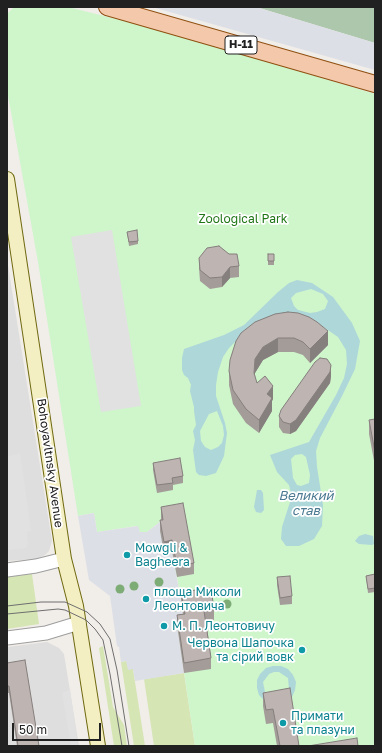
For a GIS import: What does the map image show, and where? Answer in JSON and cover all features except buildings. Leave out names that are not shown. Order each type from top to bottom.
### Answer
[{"type":"main road","name":"Н-11","points":[[107,7],[375,84]]},
{"type":"main road","name":"Bohoyavltnsky Avenue","points":[[7,180],[64,559],[76,606],[98,746]]},
{"type":"street","points":[[7,570],[36,566],[64,559]]},
{"type":"street","points":[[7,638],[46,633],[79,623]]},
{"type":"shaded area","points":[[152,7],[256,7],[375,43],[375,70]]},
{"type":"shaded area","points":[[112,230],[141,406],[101,412],[71,237]]},
{"type":"shaded area","points":[[7,259],[52,541],[49,551],[45,555],[36,559],[7,561]]},
{"type":"shaded area","points":[[20,453],[31,531],[27,532],[28,544],[26,548],[8,550],[7,457]]},
{"type":"shaded area","name":"площа Миколи Леонтовича","points":[[94,513],[97,532],[138,526],[140,532],[147,532],[161,521],[160,531],[164,552],[172,551],[185,624],[177,626],[184,673],[135,681],[133,669],[128,670],[126,661],[121,662],[119,647],[117,646],[110,596],[89,580],[78,516]]},
{"type":"shaded area","points":[[47,642],[59,648],[64,654],[79,746],[7,746],[7,647]]},
{"type":"shaded area","points":[[70,689],[78,746],[71,746],[62,693]]},
{"type":"green space","name":"Zoological Park","points":[[14,7],[68,7],[172,33],[375,94],[375,746],[195,746],[177,625],[185,624],[177,577],[164,553],[160,531],[161,521],[147,532],[140,532],[137,526],[97,532],[94,513],[78,516],[38,262],[7,90],[7,14]]},
{"type":"green space","points":[[256,7],[375,7],[375,43]]},
{"type":"green space","points":[[32,574],[39,624],[7,629],[7,577]]},
{"type":"green space","points":[[103,646],[113,707],[124,725],[127,746],[114,746],[99,648]]},
{"type":"green space","points":[[126,661],[133,669],[145,746],[134,746],[121,662]]},
{"type":"green space","points":[[184,673],[195,746],[154,746],[144,679]]},
{"type":"water","name":"Великий став","points":[[297,280],[312,283],[333,297],[352,323],[360,341],[355,369],[320,438],[316,451],[323,505],[322,526],[314,539],[299,546],[286,546],[281,539],[282,527],[290,502],[291,493],[289,485],[277,472],[270,455],[309,442],[344,378],[347,364],[346,350],[338,337],[322,326],[238,339],[229,348],[223,357],[218,372],[216,385],[216,396],[227,433],[224,456],[216,473],[206,476],[199,475],[196,472],[193,450],[195,440],[193,431],[196,425],[190,391],[191,385],[182,370],[184,349],[224,335],[244,325],[289,283]],"holes":[[[311,289],[323,294],[328,301],[325,309],[310,313],[298,310],[294,306],[291,298],[296,293]],[[217,411],[223,426],[224,435],[222,443],[218,447],[211,450],[205,447],[201,441],[200,431],[209,414]],[[302,454],[306,457],[310,475],[309,483],[301,486],[297,485],[293,478],[291,459],[295,455]]]},
{"type":"water","points":[[257,490],[261,490],[263,493],[264,510],[261,513],[256,512],[254,507]]},
{"type":"water","points":[[365,534],[373,536],[374,544],[359,544],[355,541],[359,536]]},
{"type":"water","points":[[281,666],[288,669],[293,675],[296,682],[295,690],[292,697],[285,702],[265,701],[259,695],[257,680],[266,668]],"holes":[[[279,672],[288,678],[289,689],[268,696],[265,692],[263,682],[269,674]]]},
{"type":"tram line","points":[[7,606],[41,602],[65,602],[87,612],[100,624],[110,639],[117,670],[129,746]]},
{"type":"tram line","points":[[7,614],[58,609],[65,610],[86,620],[95,629],[103,640],[122,746]]},
{"type":"place","name":"Mowgli & Bagheera","points":[[127,555]]},
{"type":"place","name":"площа Миколи Леонтовича","points":[[146,599]]},
{"type":"place","name":"М. П. Леонтовичу","points":[[164,626]]},
{"type":"place","name":"Червона Шапочка та сірий вовк","points":[[302,650]]},
{"type":"place","name":"Примати та плазуни","points":[[283,723]]}]
